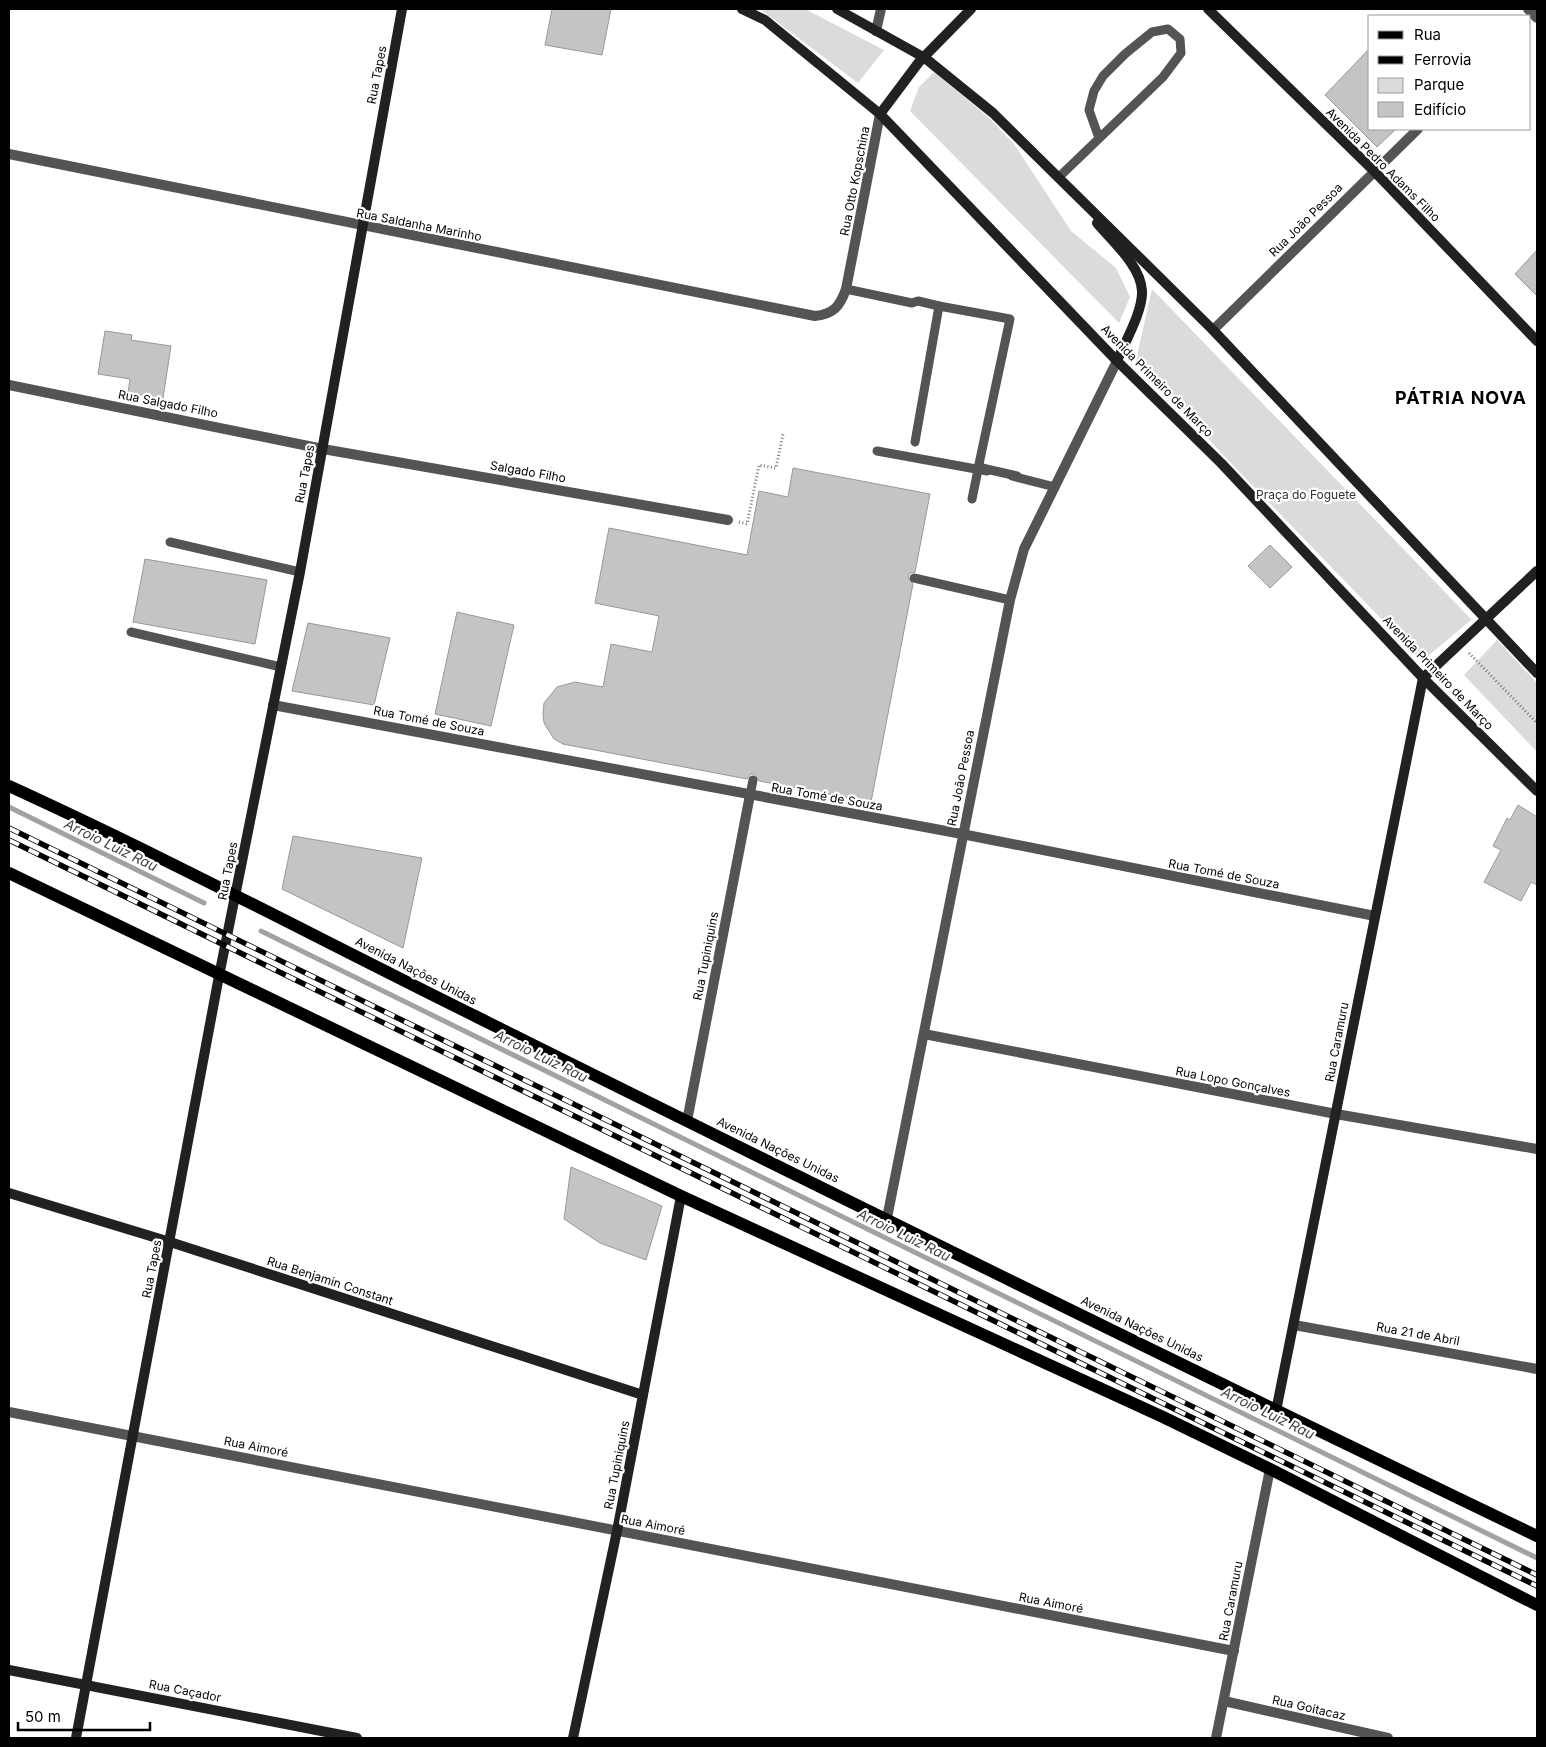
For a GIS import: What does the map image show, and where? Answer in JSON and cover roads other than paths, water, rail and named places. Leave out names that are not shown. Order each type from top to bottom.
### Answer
[{"type":"main road","name":"Avenida Nações Unidas","points":[[9,786],[237,895],[472,1015],[1276,1411],[1537,1536]]},
{"type":"main road","points":[[9,873],[219,976],[681,1196],[1163,1417],[1270,1469],[1537,1605]]},
{"type":"street","name":"Rua Tapes","points":[[76,1738],[219,976],[237,895],[300,572],[361,226],[402,9]]},
{"type":"street","name":"Avenida Primeiro de Março","points":[[742,9],[765,20],[880,114],[1117,361],[1221,463],[1423,678],[1537,791]]},
{"type":"street","points":[[837,9],[925,58],[993,113],[1213,330],[1537,673]]},
{"type":"street","points":[[876,31],[881,9]]},
{"type":"street","name":"Rua Otto Kopschina","points":[[826,315],[841,304],[846,289],[880,114],[906,77],[971,9]]},
{"type":"street","name":"Avenida Pedro Adams Filho","points":[[1208,9],[1374,171],[1537,342]]},
{"type":"street","name":"Rua João Pessoa","points":[[1213,330],[1417,130]]},
{"type":"street","name":"Rua Saldanha Marinho","points":[[9,154],[803,314],[826,315]]},
{"type":"street","points":[[1061,179],[1132,265],[1139,278],[1142,292],[1140,305],[1117,361]]},
{"type":"street","name":"Rua João Pessoa","points":[[887,1218],[1010,600],[1024,549],[1117,361]]},
{"type":"street","name":"Rua Salgado Filho","points":[[9,385],[323,448]]},
{"type":"street","name":"Salgado Filho","points":[[323,448],[728,520]]},
{"type":"street","points":[[1423,678],[1537,571]]},
{"type":"street","name":"Rua Caramuru","points":[[1276,1411],[1423,678]]},
{"type":"street","name":"Rua Tomé de Souza","points":[[273,705],[962,834],[1375,916]]},
{"type":"street","name":"Rua Tupiniquins","points":[[687,1121],[750,795]]},
{"type":"street","name":"Rua Lopo Gonçalves","points":[[924,1034],[1336,1114],[1537,1149]]},
{"type":"street","name":"Rua Benjamin Constant","points":[[9,1193],[170,1242],[643,1395]]},
{"type":"street","name":"Rua Tupiniquins","points":[[573,1738],[617,1531],[681,1196]]},
{"type":"street","name":"Rua 21 de Abril","points":[[1294,1325],[1537,1369]]},
{"type":"street","name":"Rua Aimoré","points":[[9,1412],[1234,1651]]},
{"type":"street","name":"Rua Caramuru","points":[[1216,1738],[1270,1469]]},
{"type":"street","name":"Rua Caçador","points":[[9,1670],[357,1738]]},
{"type":"street","name":"Rua Goitacaz","points":[[1224,1701],[1388,1738]]},
{"type":"lane","points":[[1061,179],[1099,138],[1163,77],[1181,54],[1180,39],[1168,29],[1152,32],[1125,54],[1103,76],[1094,92],[1089,110],[1099,138]]},
{"type":"lane","points":[[846,289],[912,303],[918,301],[1010,319],[972,499]]},
{"type":"lane","points":[[914,442],[939,306]]},
{"type":"lane","points":[[877,451],[979,467],[1055,487]]},
{"type":"lane","points":[[170,542],[300,572]]},
{"type":"lane","points":[[914,578],[1010,600]]},
{"type":"lane","points":[[131,632],[281,667]]},
{"type":"lane","points":[[750,795],[753,780]]},
{"type":"waterway","name":"Arroio Luiz Rau","points":[[9,807],[204,903]]},
{"type":"waterway","name":"Arroio Luiz Rau","points":[[261,931],[1537,1558]]},
{"type":"railway","points":[[9,828],[1537,1575]]},
{"type":"railway","points":[[9,840],[1537,1586]]},
{"type":"district","name":"PÁTRIA NOVA","points":[[1461,398]]},
{"type":"park label","name":"Praça do Foguete","points":[[1306,495]]}]
